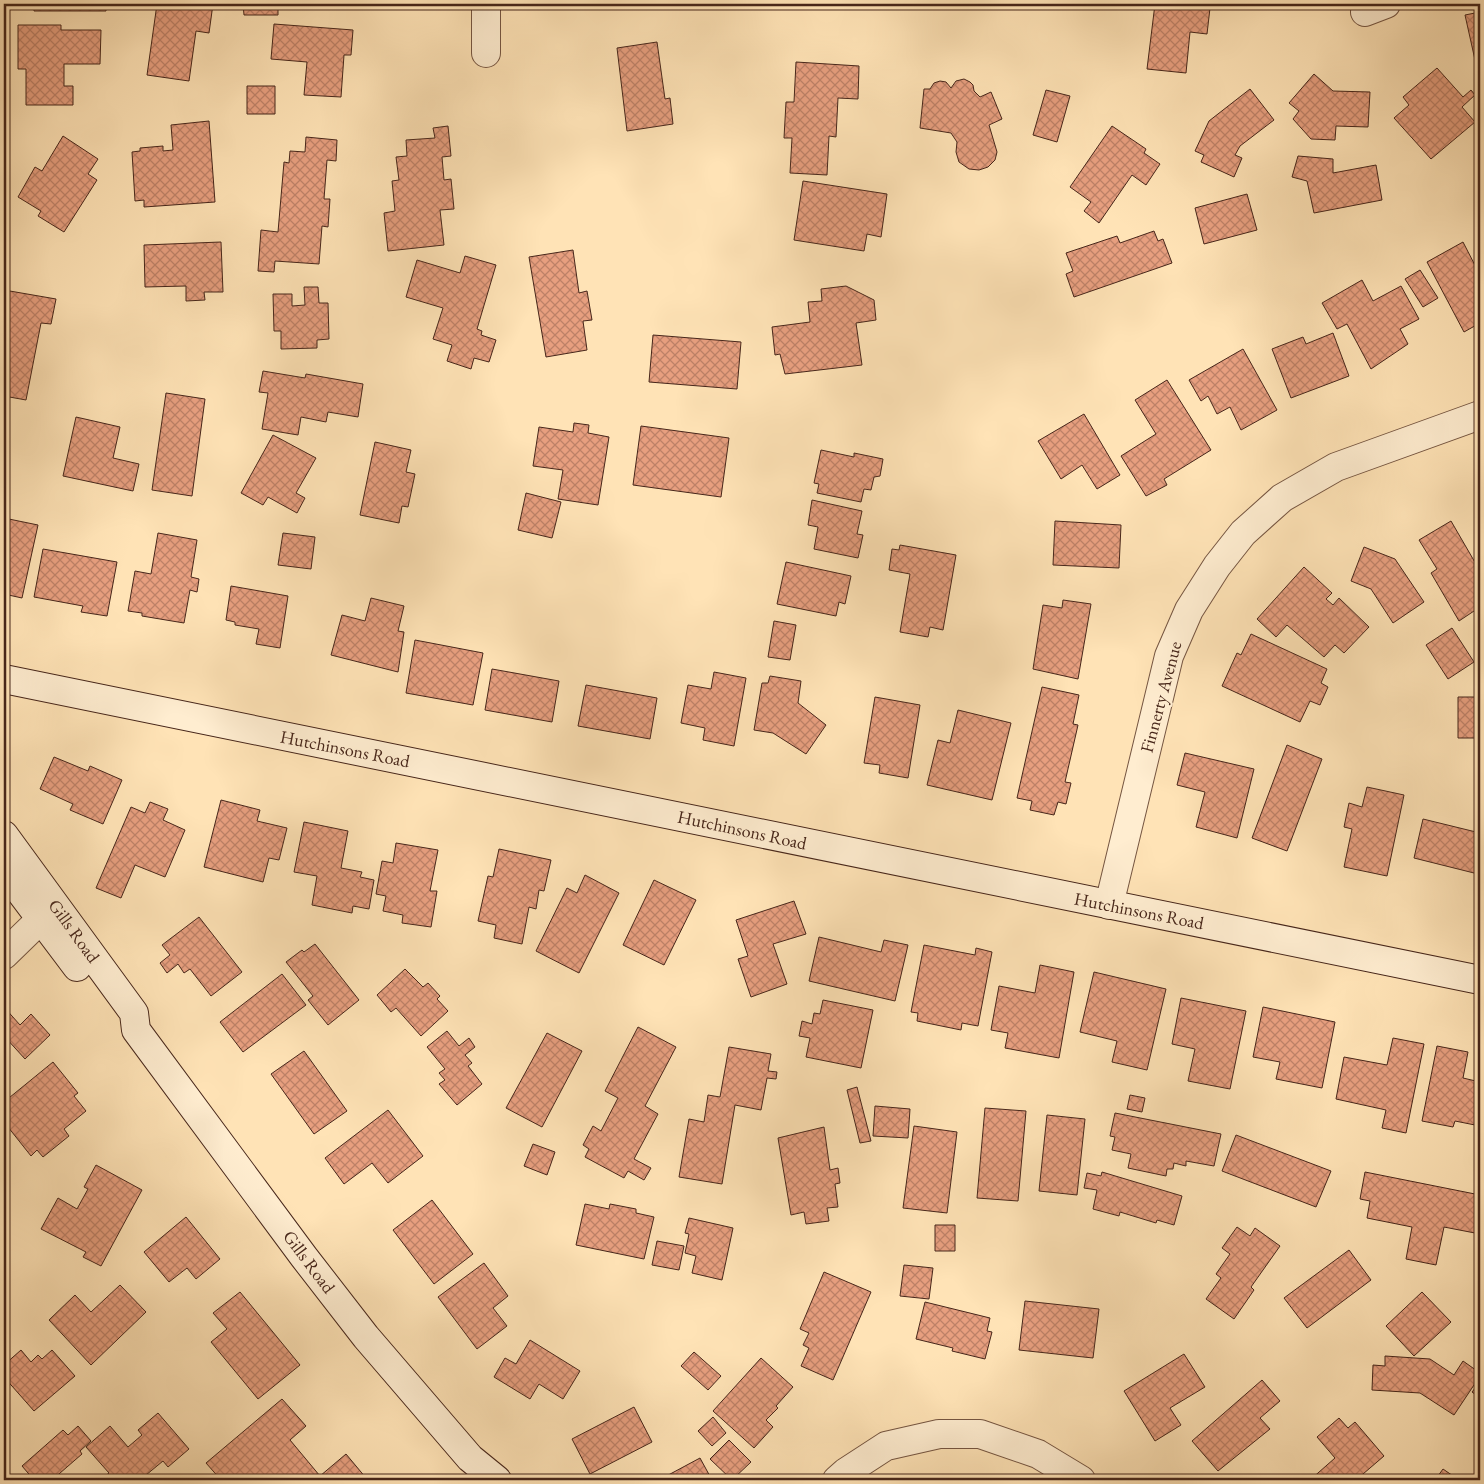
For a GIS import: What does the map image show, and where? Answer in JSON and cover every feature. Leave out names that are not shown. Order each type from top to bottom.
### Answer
[{"type":"street","points":[[486,4],[486,53]]},
{"type":"street","name":"Finnerty Avenue","points":[[1109,905],[1169,656],[1189,610],[1217,566],[1243,533],[1282,498],[1336,467],[1480,415]]},
{"type":"street","name":"Hutchinsons Road","points":[[4,679],[1480,980]]},
{"type":"street","name":"Gills Road","points":[[4,835],[134,1013],[136,1030],[304,1257],[366,1337],[470,1458],[496,1480]]},
{"type":"street","name":"Gills Road","points":[[4,870],[121,1024],[136,1030]]},
{"type":"street","points":[[4,955],[41,920]]},
{"type":"street","points":[[837,1480],[886,1446],[939,1434],[980,1434],[1038,1454],[1081,1480]]},
{"type":"building","points":[[34,4],[106,4],[106,11],[34,11]]},
{"type":"building","points":[[157,4],[176,7],[176,4],[213,4],[209,33],[196,31],[189,81],[147,75]]},
{"type":"building","points":[[243,4],[278,4],[278,15],[244,15]]},
{"type":"building","points":[[1155,4],[1210,8],[1207,34],[1190,32],[1186,73],[1147,69]]},
{"type":"building","points":[[1480,12],[1480,78],[1479,78],[1465,15]]},
{"type":"building","points":[[274,24],[353,30],[351,55],[344,55],[341,97],[304,95],[307,62],[271,59]]},
{"type":"building","points":[[18,25],[61,25],[61,30],[101,30],[100,64],[64,64],[64,86],[73,86],[73,105],[26,105],[26,69],[18,69]]},
{"type":"building","points":[[657,42],[665,99],[670,98],[673,124],[627,131],[617,48]]},
{"type":"building","points":[[796,62],[859,66],[858,99],[838,98],[836,137],[829,136],[827,175],[790,173],[792,138],[784,138],[786,102],[794,102]]},
{"type":"building","points":[[1437,68],[1463,97],[1471,90],[1475,95],[1462,107],[1475,122],[1431,159],[1394,118],[1409,105],[1403,97]]},
{"type":"building","points":[[1314,74],[1333,91],[1370,92],[1368,127],[1336,126],[1335,140],[1311,139],[1293,119],[1299,111],[1289,103]]},
{"type":"building","points":[[964,79],[973,85],[974,91],[980,97],[991,92],[1002,119],[989,125],[997,152],[995,160],[988,167],[979,170],[969,169],[959,162],[956,152],[957,142],[951,133],[920,128],[924,89],[930,89],[934,83],[940,81],[946,82],[951,88],[956,81]]},
{"type":"building","points":[[247,86],[275,86],[275,114],[247,114]]},
{"type":"building","points":[[1250,89],[1274,120],[1240,146],[1235,155],[1242,158],[1234,177],[1201,162],[1204,155],[1195,151],[1209,121]]},
{"type":"building","points":[[1046,90],[1070,96],[1057,142],[1033,135]]},
{"type":"building","points":[[209,121],[215,202],[144,207],[144,200],[135,201],[132,152],[140,151],[140,148],[163,146],[163,151],[173,150],[171,125]]},
{"type":"building","points":[[448,126],[451,156],[442,157],[444,180],[451,179],[454,209],[440,210],[444,245],[388,251],[384,213],[395,211],[392,181],[399,180],[396,157],[407,156],[406,140],[435,138],[433,128]]},
{"type":"building","points":[[1112,126],[1146,149],[1144,153],[1160,164],[1146,185],[1132,175],[1099,223],[1084,211],[1091,202],[1070,187]]},
{"type":"building","points":[[63,136],[98,159],[88,174],[97,180],[64,232],[38,216],[41,211],[18,197],[35,167],[42,171]]},
{"type":"building","points":[[306,137],[337,140],[336,161],[327,160],[324,199],[330,199],[328,227],[322,226],[319,264],[275,261],[274,272],[258,271],[261,230],[278,232],[284,162],[289,163],[290,151],[305,152]]},
{"type":"building","points":[[1298,156],[1333,159],[1333,173],[1376,165],[1382,200],[1314,213],[1307,181],[1292,177]]},
{"type":"building","points":[[803,181],[887,194],[881,237],[867,234],[864,251],[794,240]]},
{"type":"building","points":[[1247,194],[1257,230],[1204,244],[1195,208]]},
{"type":"building","points":[[1154,231],[1158,241],[1163,239],[1172,263],[1074,297],[1066,274],[1073,271],[1066,253],[1117,236],[1120,243]]},
{"type":"building","points":[[221,242],[223,292],[204,292],[205,300],[186,301],[186,286],[145,287],[144,245]]},
{"type":"building","points":[[1463,242],[1480,275],[1480,323],[1464,332],[1427,262]]},
{"type":"building","points":[[573,250],[579,293],[587,291],[592,320],[583,321],[587,350],[546,357],[529,257]]},
{"type":"building","points":[[465,256],[496,265],[477,329],[482,331],[481,335],[496,340],[489,362],[474,358],[471,369],[447,361],[452,345],[433,339],[443,308],[406,297],[417,260],[460,273]]},
{"type":"building","points":[[1420,270],[1438,298],[1423,307],[1405,279]]},
{"type":"building","points":[[1362,280],[1373,301],[1401,286],[1419,319],[1400,329],[1408,344],[1371,369],[1347,324],[1337,329],[1322,303]]},
{"type":"building","points":[[846,286],[874,300],[876,320],[856,323],[862,365],[785,374],[780,354],[775,355],[772,327],[810,322],[808,302],[822,301],[821,289]]},
{"type":"building","points":[[304,287],[318,287],[319,303],[328,303],[329,339],[317,340],[317,348],[281,349],[281,331],[274,331],[273,294],[292,294],[292,306],[305,305]]},
{"type":"building","points":[[4,290],[56,299],[51,324],[41,323],[26,400],[4,396]]},
{"type":"building","points":[[1333,333],[1349,376],[1291,398],[1272,349],[1303,337],[1306,344]]},
{"type":"building","points":[[653,335],[741,342],[737,389],[649,382]]},
{"type":"building","points":[[1243,349],[1277,410],[1241,430],[1230,407],[1217,414],[1208,396],[1201,401],[1189,380]]},
{"type":"building","points":[[263,371],[305,378],[306,374],[363,384],[358,417],[328,412],[326,422],[301,417],[298,435],[262,429],[268,393],[259,392]]},
{"type":"building","points":[[1167,380],[1211,450],[1164,479],[1167,485],[1146,496],[1121,456],[1156,434],[1135,400]]},
{"type":"building","points":[[166,393],[205,399],[192,496],[152,490]]},
{"type":"building","points":[[1084,414],[1120,475],[1097,489],[1082,465],[1061,479],[1038,441]]},
{"type":"building","points":[[76,417],[120,427],[113,458],[139,464],[133,491],[63,476]]},
{"type":"building","points":[[574,423],[589,425],[588,433],[609,437],[598,505],[558,499],[563,470],[533,466],[539,427],[573,432]]},
{"type":"building","points":[[641,426],[729,438],[721,497],[633,485]]},
{"type":"building","points":[[273,435],[316,458],[296,493],[305,498],[297,513],[268,497],[263,505],[241,493]]},
{"type":"building","points":[[375,442],[411,450],[406,472],[415,474],[408,507],[402,506],[399,523],[360,515]]},
{"type":"building","points":[[821,450],[854,457],[854,453],[883,459],[880,476],[874,477],[871,490],[864,489],[861,502],[817,493],[819,484],[814,483]]},
{"type":"building","points":[[526,493],[561,502],[552,538],[518,530]]},
{"type":"building","points":[[812,500],[862,511],[857,534],[863,535],[858,558],[814,549],[818,527],[808,525]]},
{"type":"building","points":[[4,518],[38,525],[22,598],[4,594]]},
{"type":"building","points":[[1055,521],[1121,525],[1119,568],[1053,565]]},
{"type":"building","points":[[1451,521],[1480,571],[1480,607],[1459,621],[1431,573],[1437,569],[1419,540]]},
{"type":"building","points":[[158,533],[197,540],[191,577],[199,579],[197,592],[190,590],[184,623],[142,616],[142,613],[128,611],[135,571],[151,574]]},
{"type":"building","points":[[283,533],[315,537],[311,569],[278,565]]},
{"type":"building","points":[[900,545],[956,555],[943,630],[930,627],[928,637],[900,632],[910,574],[889,570],[892,549],[899,550]]},
{"type":"building","points":[[1364,547],[1395,559],[1424,602],[1393,623],[1371,589],[1351,581]]},
{"type":"building","points":[[43,549],[117,562],[107,616],[81,612],[83,606],[34,597]]},
{"type":"building","points":[[786,562],[851,576],[845,604],[839,602],[836,616],[777,604]]},
{"type":"building","points":[[1304,567],[1332,593],[1326,599],[1333,605],[1339,598],[1369,627],[1344,653],[1335,645],[1324,657],[1287,625],[1276,637],[1257,619]]},
{"type":"building","points":[[231,586],[288,596],[280,648],[256,644],[259,629],[235,625],[235,622],[226,620]]},
{"type":"building","points":[[371,598],[404,606],[398,631],[404,632],[398,672],[331,655],[342,615],[365,621]]},
{"type":"building","points":[[1063,600],[1091,604],[1078,679],[1033,669],[1043,605],[1062,608]]},
{"type":"building","points":[[774,621],[796,625],[790,660],[768,657]]},
{"type":"building","points":[[1452,628],[1474,662],[1448,679],[1426,645]]},
{"type":"building","points":[[1251,634],[1327,669],[1321,683],[1328,687],[1320,705],[1310,701],[1300,722],[1222,686],[1237,653],[1241,655]]},
{"type":"building","points":[[415,640],[483,653],[473,705],[406,693]]},
{"type":"building","points":[[492,669],[559,681],[552,722],[485,710]]},
{"type":"building","points":[[714,672],[746,678],[734,746],[703,740],[705,728],[681,723],[688,685],[711,689]]},
{"type":"building","points":[[770,676],[801,681],[798,703],[826,725],[806,754],[773,733],[754,730],[762,683],[768,683]]},
{"type":"building","points":[[586,685],[657,698],[650,739],[578,726]]},
{"type":"building","points":[[1042,687],[1079,695],[1073,724],[1078,725],[1065,782],[1071,783],[1066,804],[1058,802],[1054,815],[1030,810],[1032,801],[1017,798]]},
{"type":"building","points":[[875,697],[920,705],[908,778],[879,773],[880,765],[864,763]]},
{"type":"building","points":[[1458,697],[1480,697],[1480,738],[1458,738]]},
{"type":"building","points":[[958,710],[1011,723],[992,800],[927,785],[938,740],[950,743]]},
{"type":"building","points":[[1287,745],[1322,759],[1287,851],[1252,838]]},
{"type":"building","points":[[1185,753],[1254,769],[1237,838],[1196,827],[1205,792],[1177,785]]},
{"type":"building","points":[[54,757],[88,771],[90,766],[122,780],[103,824],[70,810],[73,804],[40,789]]},
{"type":"building","points":[[1367,787],[1404,795],[1387,876],[1344,867],[1352,829],[1344,827],[1349,803],[1362,807]]},
{"type":"building","points":[[221,800],[260,810],[257,821],[287,828],[279,860],[269,858],[263,882],[204,867]]},
{"type":"building","points":[[150,802],[168,809],[163,820],[185,830],[165,877],[135,865],[121,898],[96,888],[131,807],[145,813]]},
{"type":"building","points":[[1480,813],[1480,863],[1478,874],[1414,858],[1423,819],[1476,832]]},
{"type":"building","points":[[304,822],[348,831],[341,868],[362,872],[360,877],[374,880],[369,909],[353,906],[352,913],[312,905],[317,876],[294,872]]},
{"type":"building","points":[[396,843],[438,850],[430,891],[437,891],[431,927],[402,923],[403,915],[383,911],[386,896],[376,894],[382,861],[393,863]]},
{"type":"building","points":[[499,849],[551,860],[544,891],[539,890],[536,909],[529,907],[522,944],[494,938],[496,925],[478,921],[488,876],[493,877]]},
{"type":"building","points":[[585,875],[619,893],[579,973],[536,951],[567,888],[577,893]]},
{"type":"building","points":[[654,880],[696,900],[664,965],[623,945]]},
{"type":"building","points":[[794,901],[806,934],[773,944],[787,984],[751,997],[738,959],[748,956],[736,920]]},
{"type":"building","points":[[199,917],[242,972],[211,996],[190,969],[184,973],[178,964],[167,973],[160,963],[170,955],[162,945]]},
{"type":"building","points":[[819,937],[881,952],[884,940],[908,945],[895,1001],[809,981]]},
{"type":"building","points":[[315,944],[359,1000],[328,1025],[308,1000],[313,996],[286,962],[302,950],[304,952]]},
{"type":"building","points":[[924,945],[975,955],[976,948],[992,952],[978,1026],[962,1023],[961,1030],[917,1021],[918,1013],[911,1012]]},
{"type":"building","points":[[1040,965],[1074,972],[1059,1058],[1005,1048],[1008,1033],[991,1030],[999,986],[1035,993]]},
{"type":"building","points":[[405,969],[423,987],[428,983],[440,996],[437,999],[448,1011],[421,1036],[396,1008],[391,1012],[377,995]]},
{"type":"building","points":[[1094,972],[1166,989],[1147,1070],[1112,1062],[1117,1041],[1080,1032]]},
{"type":"building","points":[[282,974],[306,1005],[243,1052],[220,1022]]},
{"type":"building","points":[[1181,998],[1246,1011],[1230,1089],[1188,1081],[1195,1049],[1172,1044]]},
{"type":"building","points":[[823,1000],[873,1010],[861,1068],[806,1057],[810,1038],[799,1036],[802,1021],[812,1024],[814,1013],[820,1014]]},
{"type":"building","points":[[4,1007],[20,1025],[31,1014],[50,1035],[25,1059],[4,1038]]},
{"type":"building","points":[[1263,1007],[1335,1022],[1322,1088],[1276,1079],[1280,1062],[1253,1057]]},
{"type":"building","points":[[638,1027],[676,1047],[645,1106],[658,1114],[634,1159],[651,1168],[644,1180],[628,1171],[624,1178],[585,1157],[589,1149],[583,1145],[593,1126],[601,1131],[618,1098],[605,1091]]},
{"type":"building","points":[[447,1031],[459,1046],[469,1038],[475,1047],[465,1055],[472,1063],[468,1066],[482,1084],[457,1105],[439,1084],[445,1080],[439,1073],[445,1069],[427,1047]]},
{"type":"building","points":[[547,1033],[582,1051],[542,1127],[506,1108]]},
{"type":"building","points":[[1393,1038],[1424,1044],[1406,1133],[1382,1128],[1386,1110],[1336,1099],[1344,1057],[1387,1065]]},
{"type":"building","points":[[1437,1046],[1468,1052],[1463,1078],[1480,1082],[1480,1126],[1455,1121],[1453,1127],[1422,1121]]},
{"type":"building","points":[[729,1047],[771,1054],[768,1071],[777,1072],[776,1079],[767,1078],[761,1110],[735,1105],[722,1184],[679,1177],[689,1119],[704,1122],[708,1095],[720,1097]]},
{"type":"building","points":[[304,1051],[347,1111],[314,1134],[271,1074]]},
{"type":"building","points":[[53,1062],[78,1093],[74,1096],[86,1111],[64,1129],[69,1136],[43,1157],[37,1150],[31,1156],[4,1122],[4,1102]]},
{"type":"building","points":[[857,1087],[871,1141],[860,1143],[847,1090]]},
{"type":"building","points":[[1130,1095],[1145,1098],[1142,1112],[1127,1109]]},
{"type":"building","points":[[875,1106],[910,1109],[908,1138],[873,1136]]},
{"type":"building","points":[[985,1108],[1026,1111],[1018,1201],[977,1198]]},
{"type":"building","points":[[388,1110],[423,1156],[388,1183],[372,1163],[344,1184],[325,1158]]},
{"type":"building","points":[[1115,1113],[1221,1134],[1214,1166],[1186,1161],[1186,1166],[1174,1163],[1173,1169],[1167,1169],[1166,1176],[1128,1168],[1131,1154],[1112,1150],[1115,1137],[1110,1136]]},
{"type":"building","points":[[1047,1115],[1085,1119],[1077,1195],[1039,1191]]},
{"type":"building","points":[[914,1126],[957,1132],[947,1213],[903,1208]]},
{"type":"building","points":[[824,1127],[830,1170],[838,1168],[840,1183],[835,1184],[838,1207],[827,1208],[829,1221],[806,1224],[804,1212],[791,1215],[778,1138]]},
{"type":"building","points":[[1236,1135],[1331,1171],[1316,1207],[1222,1171]]},
{"type":"building","points":[[533,1144],[555,1152],[547,1175],[524,1166]]},
{"type":"building","points":[[96,1165],[142,1190],[101,1266],[83,1257],[86,1252],[41,1229],[58,1198],[77,1209],[88,1189],[84,1187]]},
{"type":"building","points":[[1102,1172],[1182,1196],[1174,1225],[1157,1220],[1156,1223],[1120,1212],[1119,1216],[1093,1209],[1097,1190],[1084,1188],[1087,1173],[1101,1176]]},
{"type":"building","points":[[1365,1172],[1480,1195],[1480,1234],[1444,1227],[1436,1265],[1406,1259],[1412,1227],[1367,1218],[1370,1201],[1360,1199]]},
{"type":"building","points":[[432,1200],[473,1254],[434,1284],[393,1230]]},
{"type":"building","points":[[585,1204],[609,1209],[610,1204],[636,1209],[636,1213],[654,1217],[644,1259],[576,1245]]},
{"type":"building","points":[[186,1217],[220,1259],[196,1279],[187,1268],[169,1282],[144,1252]]},
{"type":"building","points":[[689,1218],[733,1228],[722,1280],[692,1273],[696,1256],[685,1253],[689,1234],[685,1233]]},
{"type":"building","points":[[935,1225],[955,1225],[955,1251],[935,1251]]},
{"type":"building","points":[[1237,1227],[1250,1236],[1255,1228],[1280,1246],[1251,1287],[1254,1290],[1234,1319],[1206,1299],[1221,1278],[1216,1274],[1230,1254],[1222,1248]]},
{"type":"building","points":[[657,1241],[684,1246],[679,1270],[652,1265]]},
{"type":"building","points":[[1349,1250],[1371,1280],[1307,1328],[1284,1298]]},
{"type":"building","points":[[484,1263],[508,1296],[493,1308],[507,1326],[477,1349],[438,1297]]},
{"type":"building","points":[[904,1265],[933,1268],[929,1299],[900,1296]]},
{"type":"building","points":[[824,1272],[871,1292],[833,1380],[801,1366],[809,1348],[803,1345],[809,1333],[800,1329]]},
{"type":"building","points":[[120,1285],[146,1312],[91,1365],[49,1320],[75,1295],[91,1312]]},
{"type":"building","points":[[240,1292],[300,1365],[258,1399],[211,1342],[227,1329],[213,1313]]},
{"type":"building","points":[[1422,1292],[1451,1322],[1414,1356],[1386,1326]]},
{"type":"building","points":[[1025,1301],[1099,1309],[1093,1358],[1019,1350]]},
{"type":"building","points":[[925,1302],[990,1318],[987,1331],[992,1332],[985,1359],[952,1351],[953,1348],[916,1339]]},
{"type":"building","points":[[530,1340],[580,1371],[563,1399],[539,1384],[530,1399],[494,1377],[505,1358],[516,1364]]},
{"type":"building","points":[[21,1350],[31,1362],[38,1355],[42,1359],[52,1350],[75,1376],[34,1411],[4,1377],[4,1365]]},
{"type":"building","points":[[694,1352],[721,1376],[708,1390],[681,1366]]},
{"type":"building","points":[[1184,1354],[1205,1387],[1170,1408],[1181,1425],[1155,1441],[1124,1391]]},
{"type":"building","points":[[1385,1356],[1430,1359],[1454,1375],[1463,1361],[1480,1373],[1480,1376],[1454,1415],[1420,1393],[1372,1390],[1373,1365],[1385,1366]]},
{"type":"building","points":[[761,1358],[793,1387],[776,1406],[778,1408],[766,1420],[773,1427],[754,1448],[713,1411]]},
{"type":"building","points":[[1262,1380],[1280,1401],[1260,1418],[1270,1429],[1218,1471],[1192,1441]]},
{"type":"building","points":[[1480,1382],[1480,1398],[1472,1392]]},
{"type":"building","points":[[282,1399],[306,1426],[290,1440],[320,1476],[346,1454],[366,1478],[363,1480],[221,1480],[206,1463]]},
{"type":"building","points":[[634,1407],[652,1442],[590,1474],[572,1439]]},
{"type":"building","points":[[158,1413],[189,1449],[168,1467],[163,1461],[140,1480],[100,1480],[109,1473],[86,1447],[110,1426],[128,1447],[142,1435],[138,1430]]},
{"type":"building","points":[[713,1417],[726,1433],[712,1446],[698,1431]]},
{"type":"building","points":[[1339,1418],[1348,1428],[1355,1422],[1384,1456],[1356,1480],[1310,1480],[1335,1458],[1317,1437]]},
{"type":"building","points":[[78,1426],[91,1441],[80,1451],[82,1454],[52,1480],[34,1480],[22,1466],[63,1430],[68,1435]]},
{"type":"building","points":[[729,1440],[751,1462],[732,1480],[710,1459]]},
{"type":"building","points":[[700,1458],[712,1480],[659,1480]]},
{"type":"building","points":[[1443,1469],[1459,1480],[1435,1480]]}]
